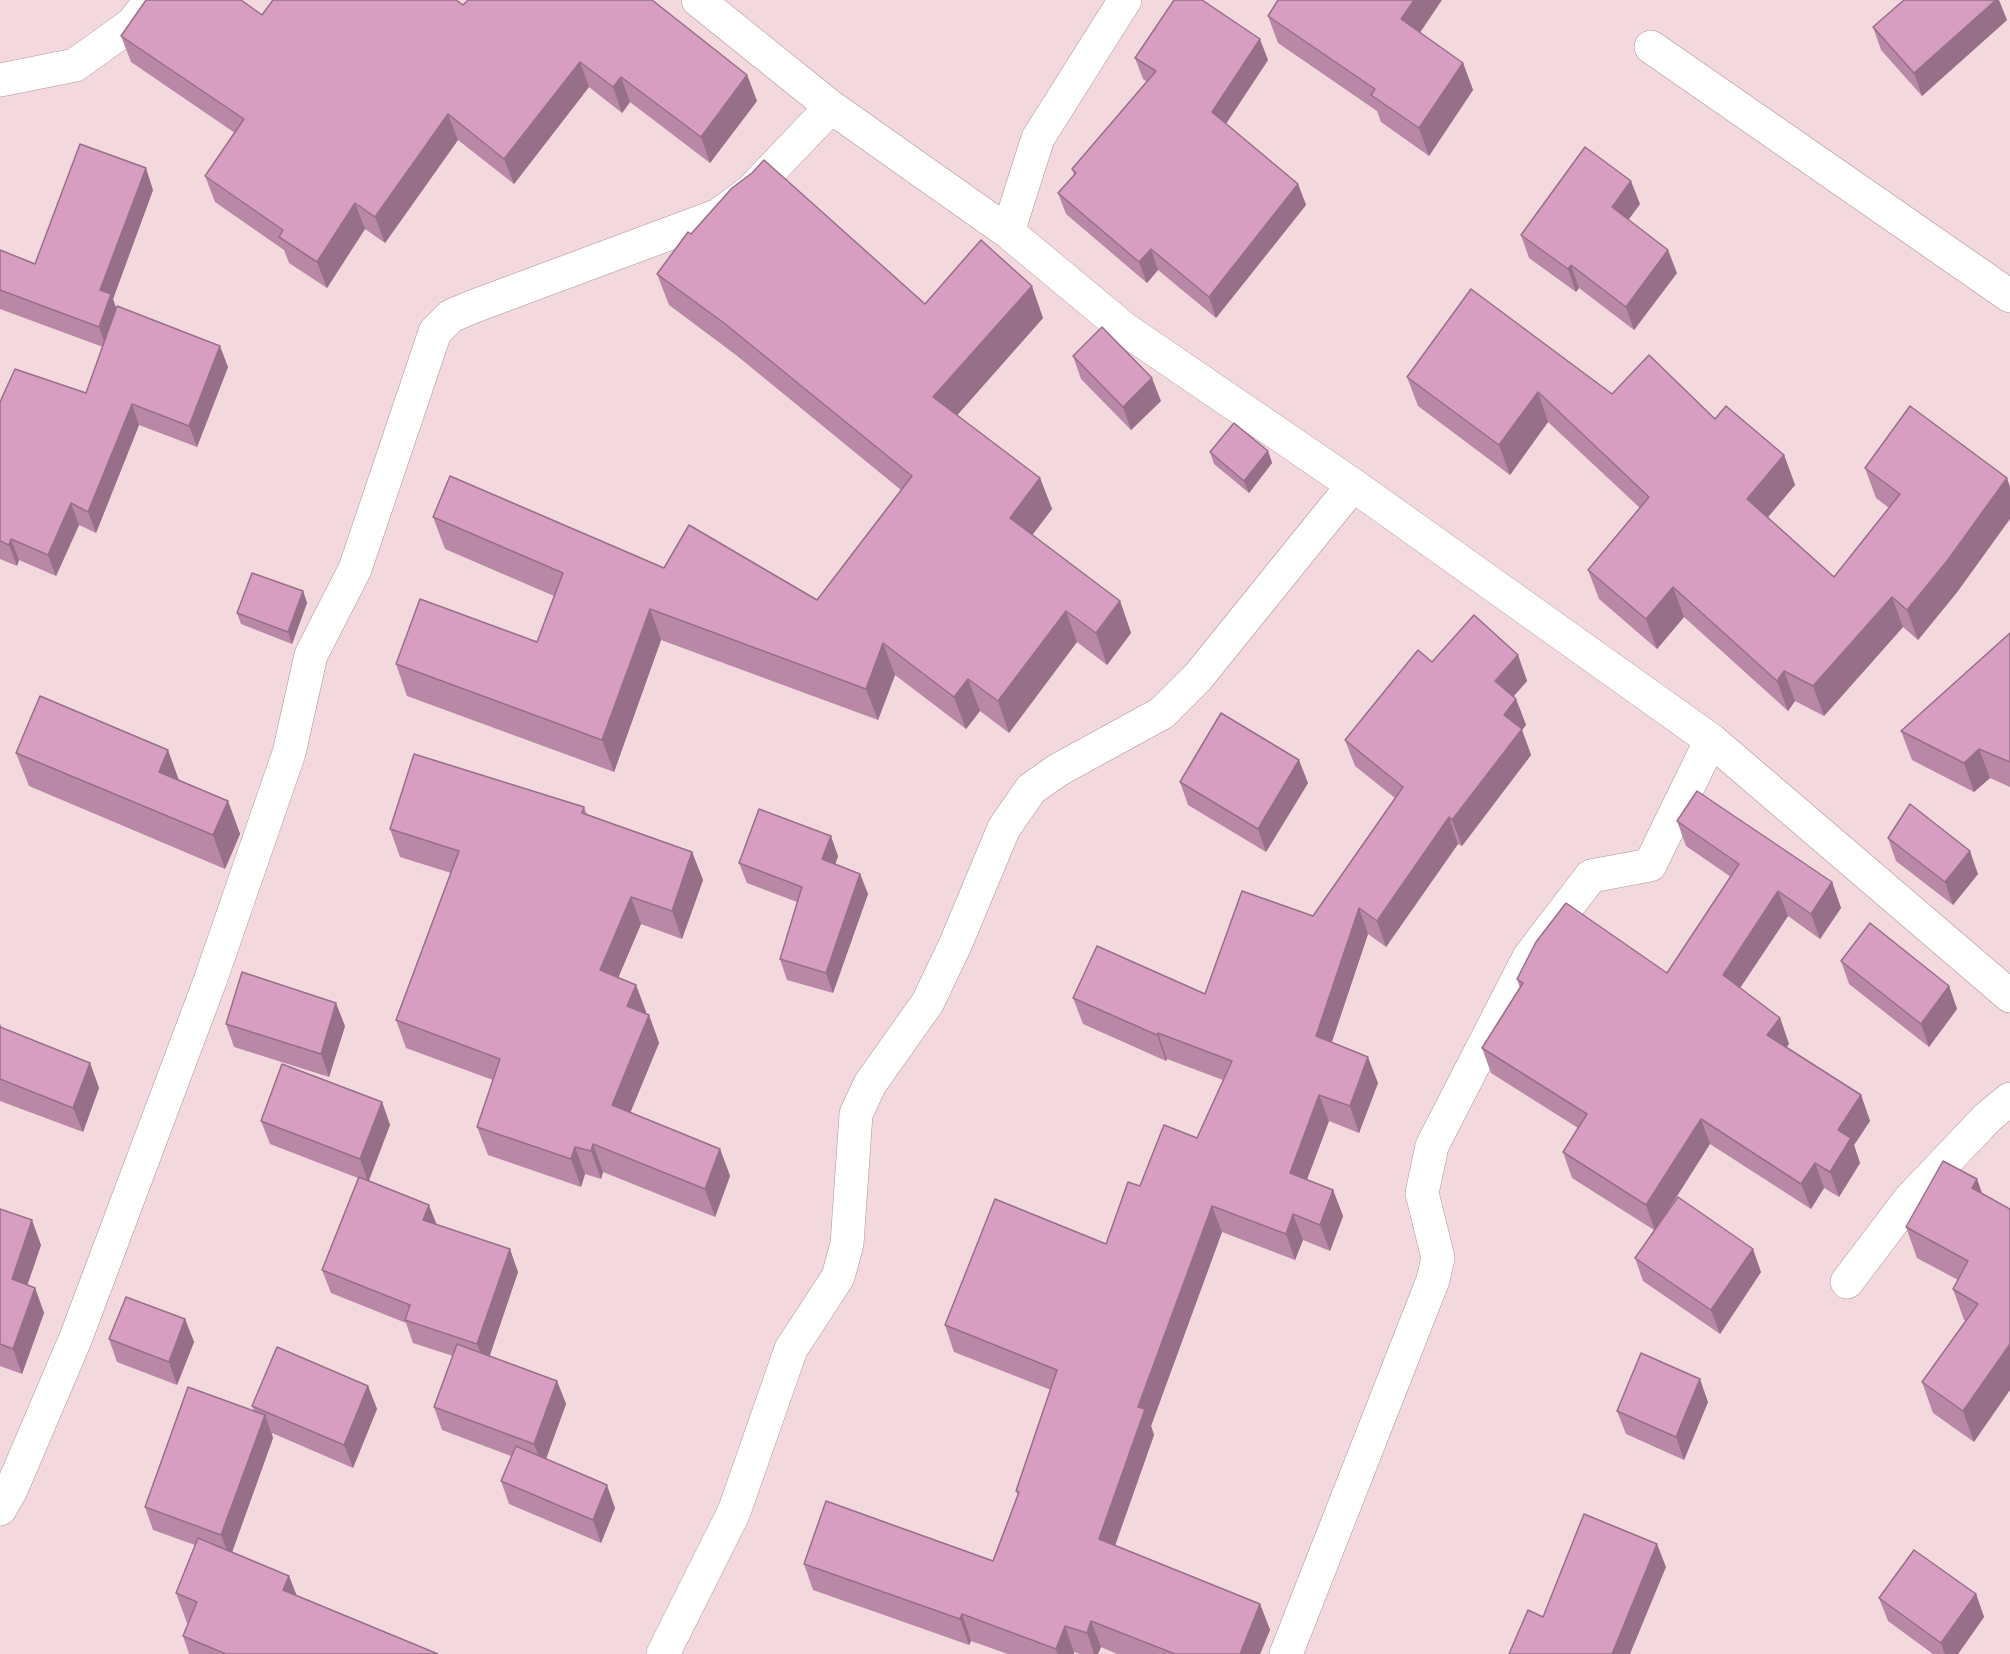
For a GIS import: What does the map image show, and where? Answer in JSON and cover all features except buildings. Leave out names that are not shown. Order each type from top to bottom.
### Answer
[{"type":"street","points":[[0,80],[75,65],[132,24],[151,0]]},
{"type":"street","points":[[698,0],[831,107],[1008,232],[1126,330],[1353,485],[1711,740],[2010,996]]},
{"type":"street","points":[[1008,232],[1038,138],[1125,0]]},
{"type":"street","points":[[1651,47],[2010,297]]},
{"type":"street","points":[[0,1509],[11,1490],[75,1340],[210,981],[289,753],[311,655],[355,569],[435,332],[451,316],[472,307],[719,215],[752,190],[831,107]]},
{"type":"street","points":[[663,1654],[734,1512],[791,1349],[838,1277],[847,1244],[856,1114],[870,1084],[928,1002],[956,943],[1004,828],[1031,789],[1058,770],[1162,713],[1198,677],[1353,485]]},
{"type":"street","points":[[1286,1654],[1433,1280],[1438,1258],[1422,1193],[1432,1146],[1529,957],[1591,876],[1650,865],[1711,740]]},
{"type":"street","points":[[1847,1282],[1909,1200],[1988,1117],[2010,1099]]}]
